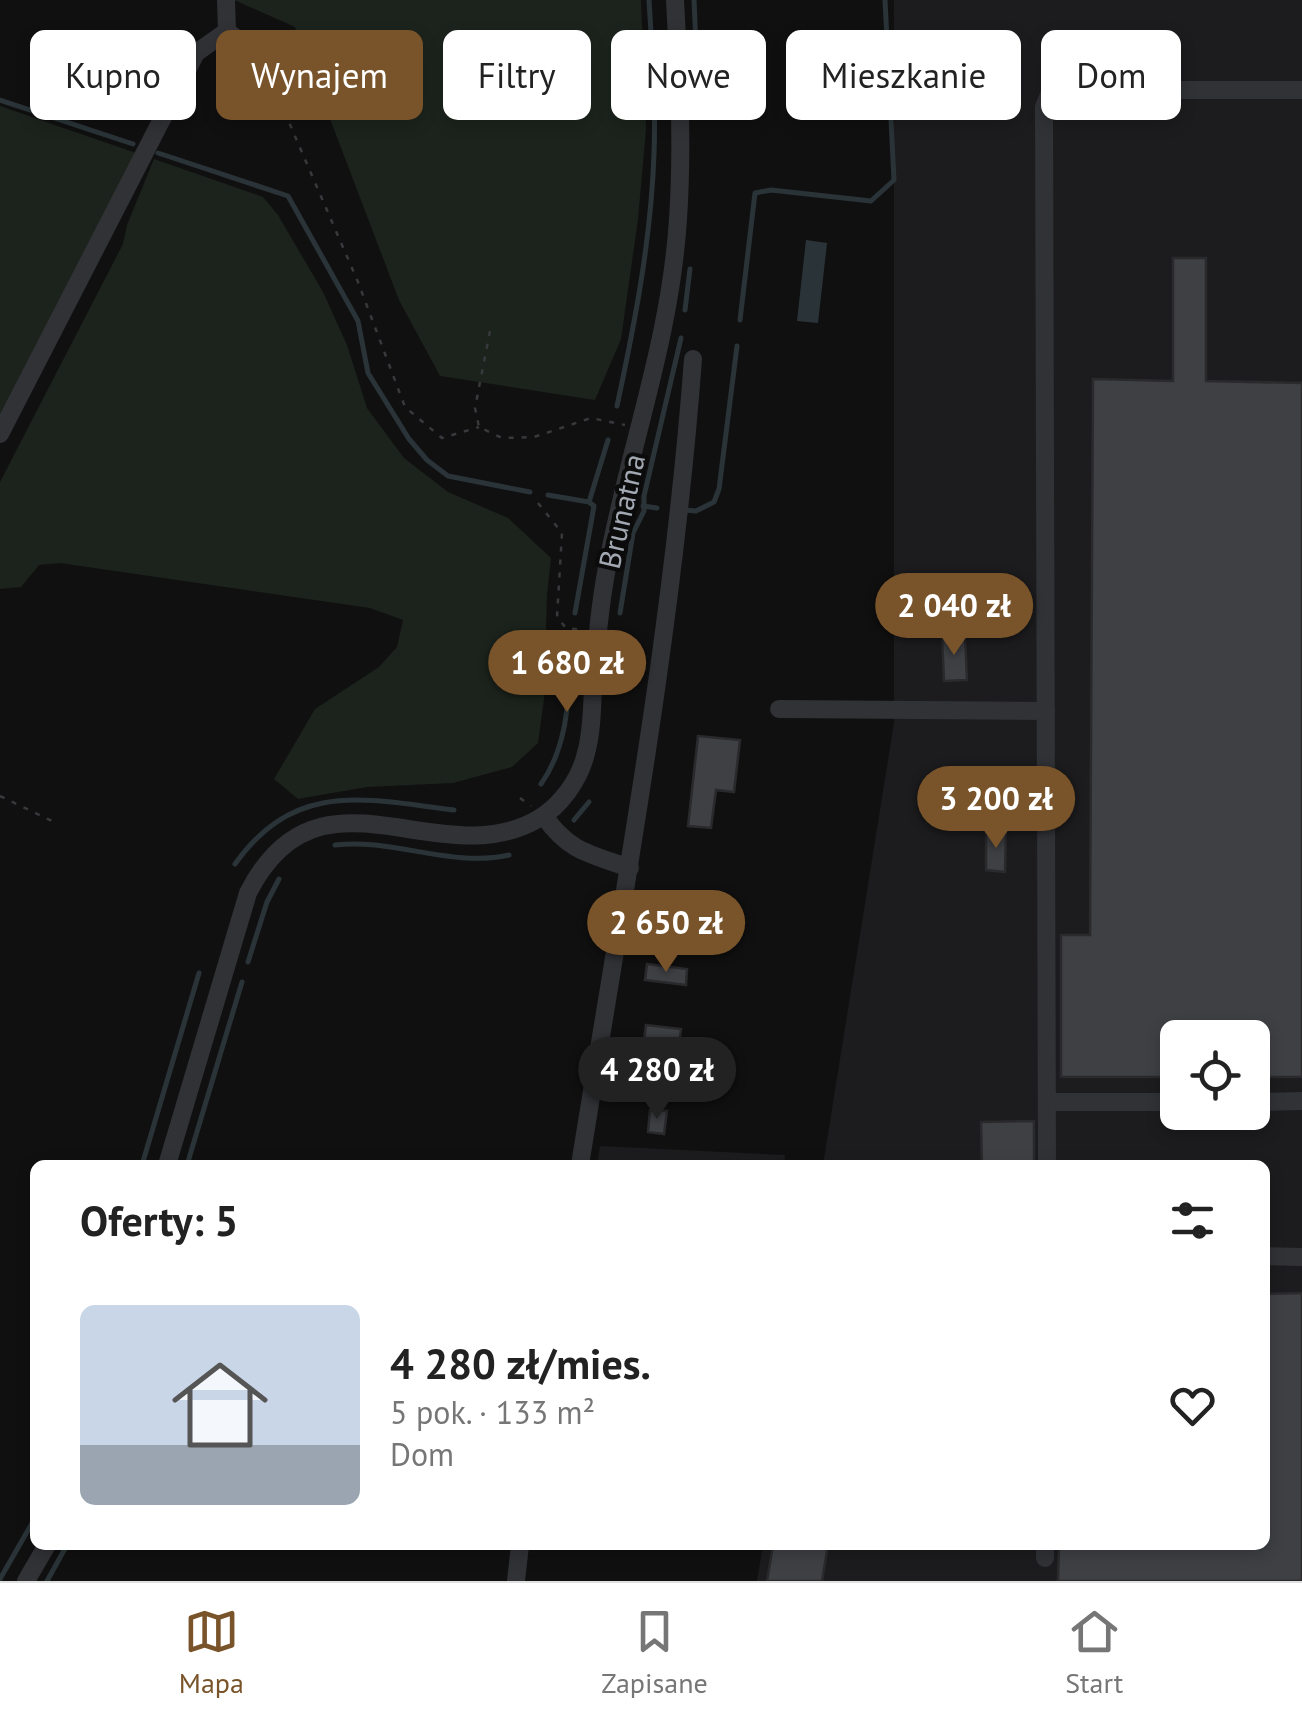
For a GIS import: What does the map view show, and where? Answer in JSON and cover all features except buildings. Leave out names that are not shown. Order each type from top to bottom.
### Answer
[{"type":"street","points":[[226,0],[227,30]]},
{"type":"street","name":"Brunatna","points":[[168,1160],[248,894],[259,871],[276,850],[297,836],[341,822],[491,835],[513,831],[571,787],[586,755],[597,631],[614,529],[666,321],[678,218],[680,98],[675,0]]},
{"type":"street","points":[[0,434],[103,254],[196,53],[216,39]]},
{"type":"street","points":[[1047,1160],[1044,107],[1048,95],[1066,90],[1302,90]]},
{"type":"street","points":[[581,1160],[609,974],[630,868],[685,466],[693,359]]},
{"type":"street","points":[[779,709],[1046,711]]},
{"type":"street","points":[[538,812],[560,840],[630,868]]},
{"type":"street","points":[[1270,1102],[1302,1101]]},
{"type":"street","points":[[1047,1102],[1160,1102]]},
{"type":"street","points":[[1270,1256],[1302,1256]]},
{"type":"street","points":[[26,1581],[44,1550]]},
{"type":"street","points":[[516,1581],[519,1550]]},
{"type":"path","points":[[288,120],[358,282],[405,407],[442,438],[480,427],[502,438],[534,437],[591,418],[642,428]]},
{"type":"path","points":[[480,427],[475,408],[490,331]]},
{"type":"path","points":[[538,503],[562,533],[557,616],[566,628],[597,631]]},
{"type":"path","points":[[0,796],[52,821]]},
{"type":"path","points":[[521,814],[538,812]]},
{"type":"shaded area","points":[[234,0],[641,0],[642,30],[611,30],[611,120],[646,120],[646,129],[621,339],[595,400],[440,376],[399,300],[330,120],[423,120],[423,30],[295,27]]},
{"type":"shaded area","points":[[894,0],[1302,0],[1302,1581],[757,1581],[762,1550],[1270,1550],[1270,1160],[824,1160],[894,723],[894,120],[1021,120],[1021,30],[894,30]]},
{"type":"shaded area","points":[[0,106],[30,116],[30,120],[41,120],[136,153],[0,417]]},
{"type":"shaded area","points":[[154,159],[263,197],[278,215],[323,292],[347,345],[367,408],[404,458],[448,492],[508,518],[551,558],[538,743],[512,767],[453,783],[367,787],[298,799],[274,779],[315,709],[379,667],[397,647],[403,620],[370,608],[60,563],[39,565],[21,587],[0,589],[0,482],[123,244]]},
{"type":"shaded area","points":[[806,240],[827,243],[818,323],[797,321]]},
{"type":"shaded area","points":[[600,1146],[785,1155],[784,1160],[598,1160]]},
{"type":"waterway","points":[[617,406],[641,281],[652,186],[654,116],[649,0]]},
{"type":"waterway","points":[[694,0],[695,30]]},
{"type":"waterway","points":[[740,320],[755,193],[771,190],[871,201],[894,180],[885,0]]},
{"type":"waterway","points":[[0,100],[133,144]]},
{"type":"waterway","points":[[158,153],[288,196],[358,321],[368,373],[409,439],[448,476],[530,492]]},
{"type":"waterway","points":[[685,310],[690,269]]},
{"type":"waterway","points":[[620,613],[633,533],[644,511],[644,496],[681,338]]},
{"type":"waterway","points":[[685,510],[696,511],[714,502],[719,489],[737,346]]},
{"type":"waterway","points":[[575,613],[594,506],[589,502],[608,440]]},
{"type":"waterway","points":[[548,495],[589,502]]},
{"type":"waterway","points":[[643,506],[657,508]]},
{"type":"waterway","points":[[541,784],[558,752],[562,735],[572,645]]},
{"type":"waterway","points":[[235,864],[258,837],[307,807],[361,800],[454,810]]},
{"type":"waterway","points":[[574,820],[589,802]]},
{"type":"waterway","points":[[335,845],[378,845],[466,858],[509,855]]},
{"type":"waterway","points":[[248,962],[267,902],[279,879]]},
{"type":"waterway","points":[[143,1160],[199,973]]},
{"type":"waterway","points":[[189,1160],[242,982]]},
{"type":"waterway","points":[[0,1579],[30,1527]]},
{"type":"waterway","points":[[47,1581],[64,1550]]}]
